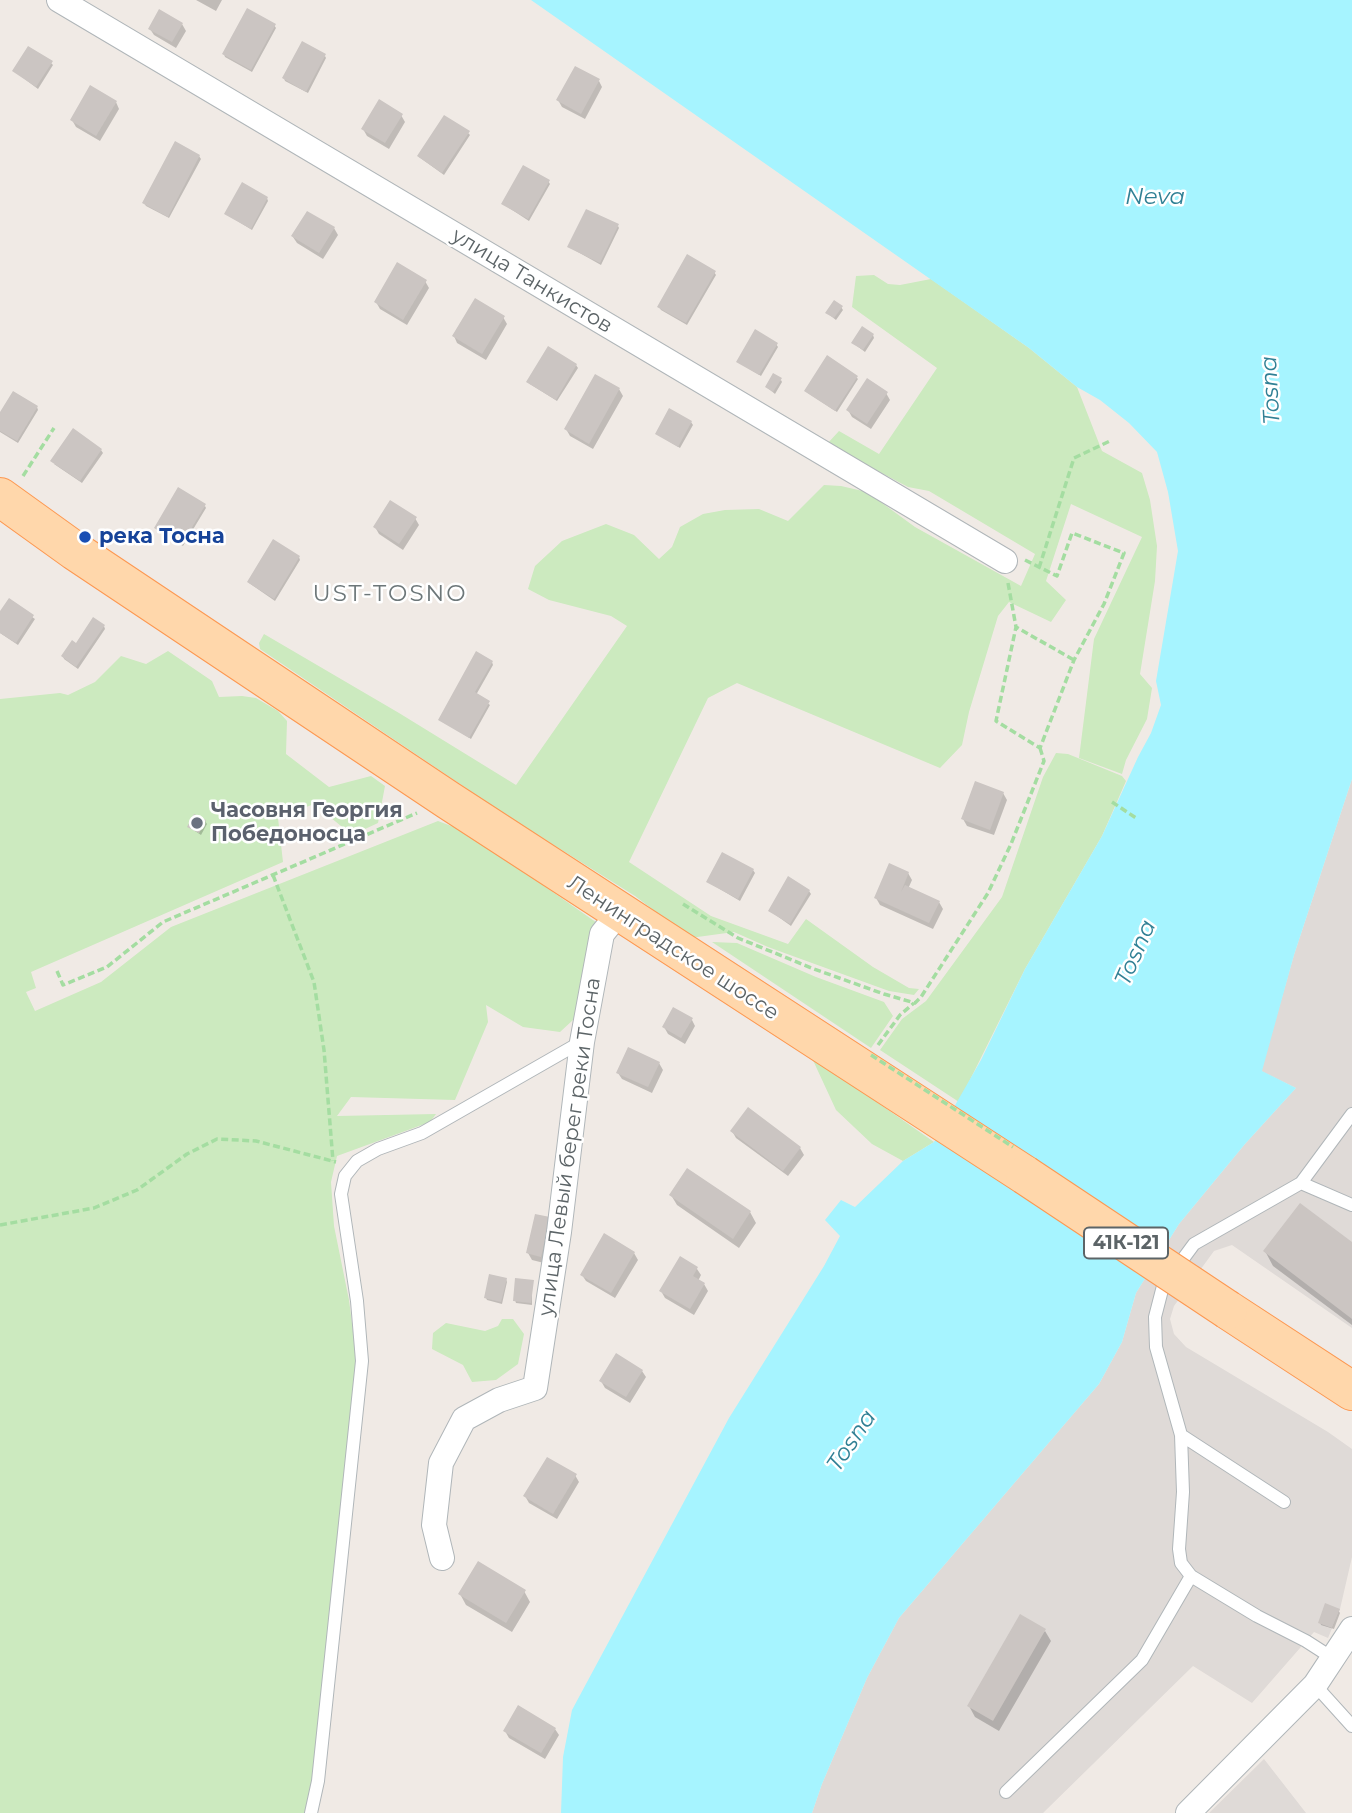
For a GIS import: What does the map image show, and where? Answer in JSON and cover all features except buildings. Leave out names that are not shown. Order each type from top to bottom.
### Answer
[{"type":"main road","name":"Ленинградское шоссе","points":[[3,499],[82,555],[619,913],[870,1065],[1228,1310],[1352,1391]]},
{"type":"street","name":"улица Танкистов","points":[[59,0],[1005,561]]},
{"type":"street","name":"улица Левый берег реки Тосна","points":[[442,1558],[434,1525],[440,1463],[464,1419],[499,1401],[535,1388],[559,1232],[582,1042],[602,934],[619,913]]},
{"type":"street","points":[[1188,1813],[1315,1685],[1352,1629]]},
{"type":"lane","points":[[311,1813],[318,1781],[362,1361],[358,1301],[341,1194],[345,1176],[357,1161],[378,1149],[422,1133],[582,1042]]},
{"type":"lane","points":[[1334,1659],[1191,1576],[1181,1563],[1181,1435],[1156,1347],[1155,1317],[1163,1286],[1194,1244],[1301,1183],[1352,1114]]},
{"type":"lane","points":[[1301,1183],[1352,1205]]},
{"type":"lane","points":[[1181,1435],[1284,1502]]},
{"type":"lane","points":[[1006,1792],[1142,1660],[1191,1576]]},
{"type":"lane","points":[[1315,1685],[1352,1726]]},
{"type":"path","points":[[3,499],[54,428]]},
{"type":"path","points":[[1040,568],[1074,458],[1110,442]]},
{"type":"path","points":[[870,1065],[900,1015],[921,997],[988,893],[1044,761],[1040,748],[1074,660],[1104,604],[1124,553],[1072,533],[1057,576],[1024,560],[1005,561],[1016,627],[996,721],[1040,748]]},
{"type":"path","points":[[1016,627],[1074,660]]},
{"type":"path","points":[[57,971],[63,985],[107,967],[163,922],[448,800]]},
{"type":"path","points":[[1112,802],[1136,818]]},
{"type":"path","points":[[274,874],[314,982],[324,1050],[332,1161]]},
{"type":"path","points":[[682,904],[738,938],[814,969],[915,1003]]},
{"type":"path","points":[[0,1224],[94,1208],[137,1190],[187,1154],[217,1139],[256,1141],[352,1168]]},
{"type":"shaded area","points":[[1352,779],[1352,1328],[1232,1245],[1214,1251],[1174,1306],[1170,1319],[1174,1334],[1186,1347],[1352,1449],[1352,1557],[1340,1609],[1328,1638],[1314,1632],[1252,1703],[1193,1666],[1043,1813],[812,1813],[867,1678],[899,1618],[1099,1384],[1122,1342],[1136,1293],[1179,1224],[1245,1144],[1296,1088],[1261,1071],[1294,955]]},
{"type":"shaded area","points":[[1264,1759],[1306,1813],[1209,1813]]},
{"type":"green space","points":[[874,275],[888,284],[900,285],[931,279],[1029,348],[1077,387],[1102,451],[1142,473],[1150,500],[1157,546],[1155,581],[1140,674],[1152,688],[1147,719],[1126,760],[1122,774],[1079,758],[1094,639],[1142,537],[1071,504],[1046,581],[1066,600],[1051,622],[1009,602],[998,616],[969,712],[962,745],[940,768],[737,683],[708,698],[629,862],[711,916],[788,944],[806,919],[873,967],[909,988],[919,989],[914,995],[889,991],[734,932],[690,938],[635,896],[506,815],[260,649],[259,643],[264,634],[516,785],[627,626],[611,616],[549,600],[528,589],[535,566],[562,541],[606,524],[634,535],[659,559],[672,547],[680,527],[703,514],[759,509],[788,521],[824,485],[841,486],[867,492],[915,527],[1021,586],[1035,554],[929,491],[908,487],[827,444],[839,431],[879,454],[937,368],[852,307],[856,276]]},
{"type":"green space","points":[[168,651],[212,681],[219,697],[256,698],[278,711],[287,721],[286,754],[329,787],[371,776],[385,786],[378,823],[352,835],[314,804],[278,818],[283,862],[31,972],[36,988],[26,992],[35,1011],[101,982],[171,927],[438,821],[467,832],[600,925],[590,969],[573,1020],[560,1032],[523,1027],[486,1005],[488,1022],[455,1100],[351,1097],[337,1116],[436,1114],[430,1122],[337,1156],[331,1182],[334,1226],[349,1300],[356,1355],[333,1636],[305,1813],[0,1813],[0,699],[60,693],[68,695],[95,682],[121,656],[146,664]]},
{"type":"green space","points":[[1056,753],[1068,754],[1122,776],[1126,781],[1102,836],[1025,969],[959,1102],[880,1050],[902,1019],[926,1001],[1002,897],[1043,777]]},
{"type":"green space","points":[[712,942],[737,943],[816,977],[884,1002],[893,1016],[871,1048]]},
{"type":"green space","points":[[811,1056],[934,1142],[903,1161],[872,1144],[836,1110]]},
{"type":"green space","points":[[502,1319],[513,1319],[524,1334],[518,1364],[496,1380],[472,1382],[463,1365],[432,1349],[433,1333],[446,1323],[485,1331],[498,1326]]},
{"type":"water","points":[[531,0],[1352,0],[1352,779],[1294,955],[1262,1071],[1296,1088],[1245,1144],[1179,1224],[1136,1293],[1122,1342],[1099,1384],[899,1618],[867,1678],[812,1813],[561,1813],[563,1757],[572,1710],[729,1418],[840,1236],[825,1220],[841,1200],[855,1207],[903,1161],[934,1142],[981,1060],[1025,969],[1102,836],[1151,733],[1161,705],[1156,681],[1178,551],[1168,492],[1157,452],[1129,423],[1100,400],[1077,387],[1029,348]]},
{"type":"place","name":"река Тосна","points":[[85,537]]},
{"type":"place","name":"Часовня Георгия Победоносца","points":[[197,823]]},
{"type":"district","name":"UST-TOSNO","points":[[390,594]]},
{"type":"water label","name":"Neva","points":[[1155,197]]},
{"type":"water label","name":"Tosna","points":[[1271,390]]},
{"type":"water label","name":"Tosna","points":[[1136,953]]},
{"type":"water label","name":"Tosna","points":[[852,1441]]}]
